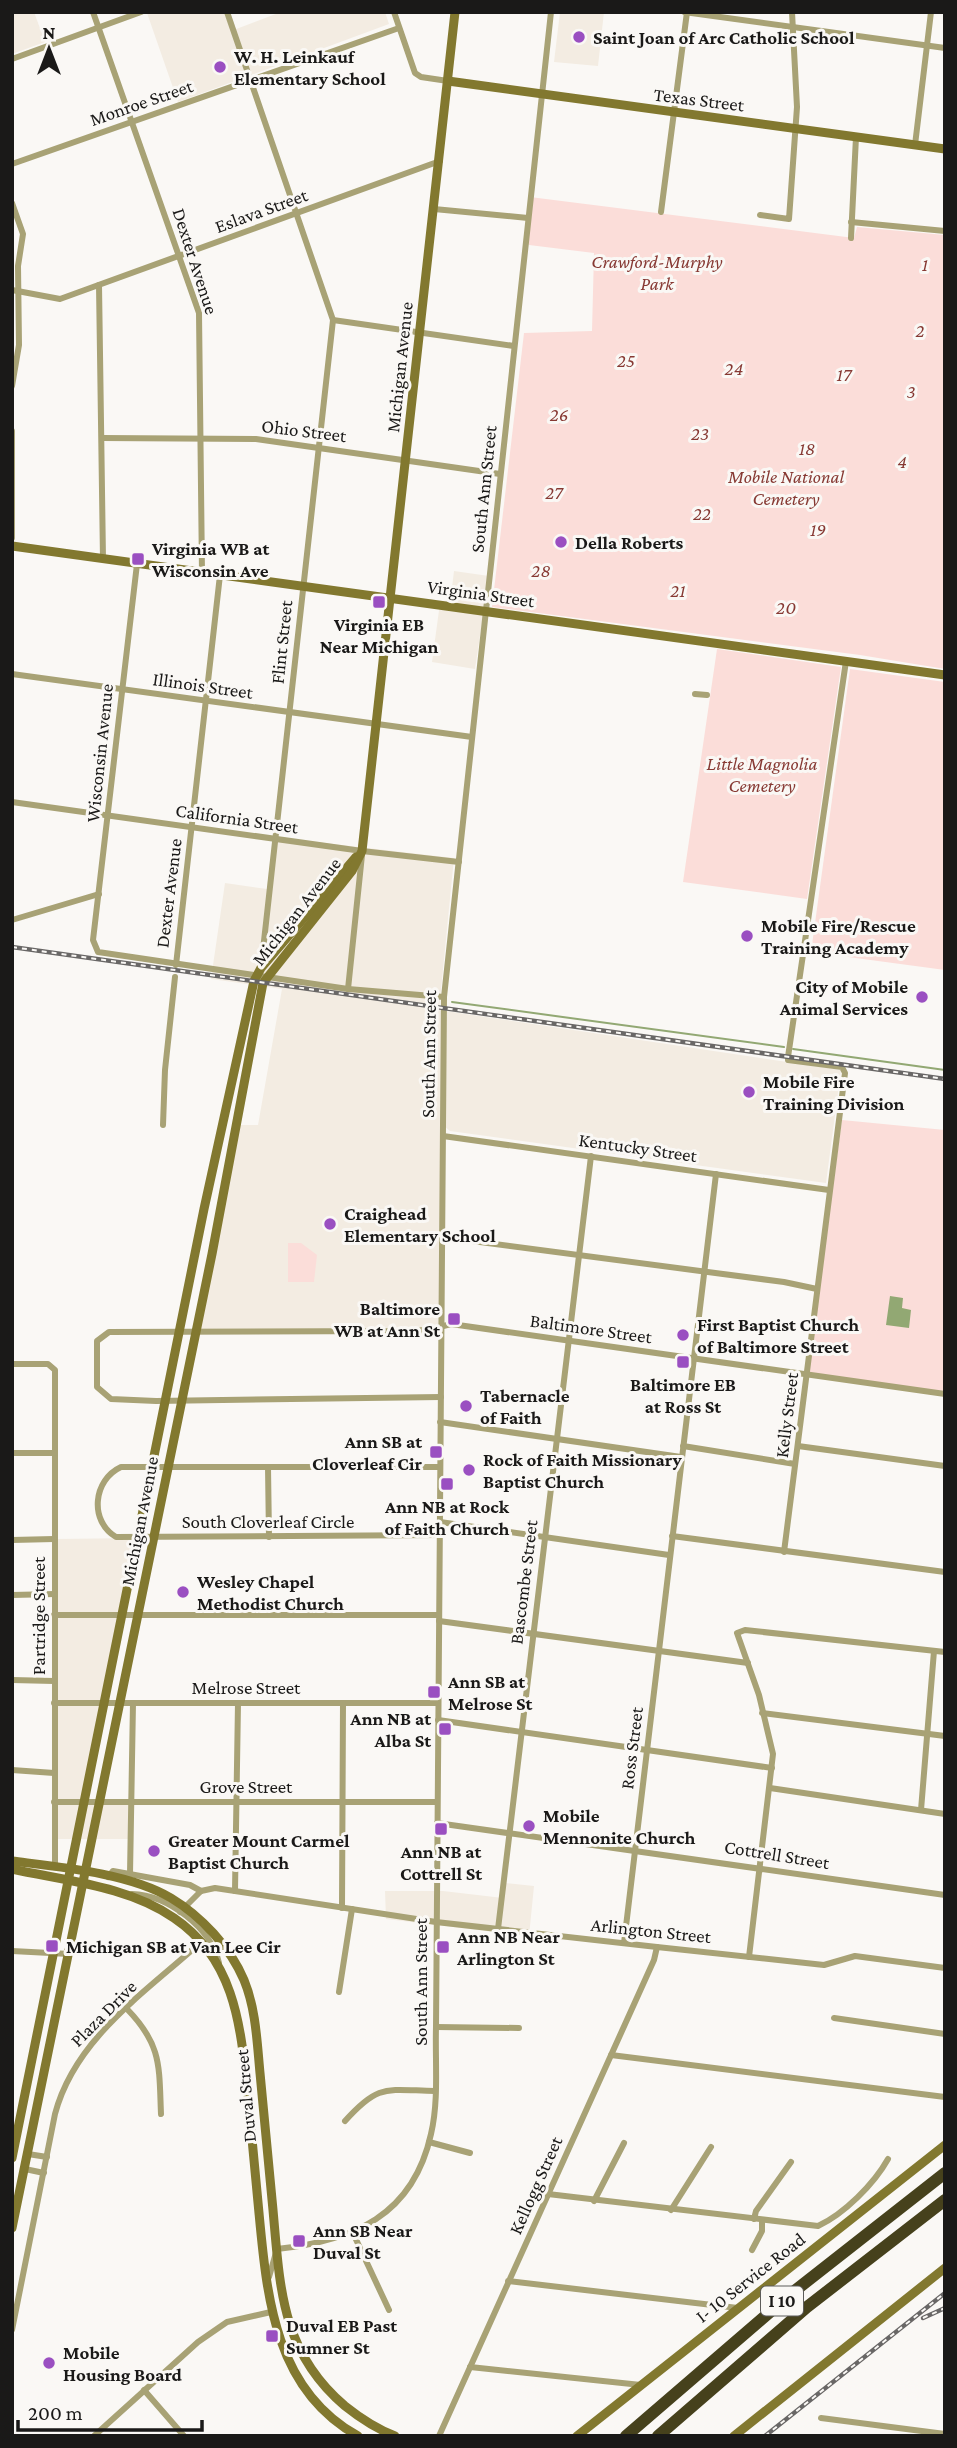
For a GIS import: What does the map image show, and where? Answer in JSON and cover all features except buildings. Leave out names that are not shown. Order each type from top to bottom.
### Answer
[{"type":"highway","name":"I 10","points":[[626,2436],[792,2292],[945,2173]]},
{"type":"highway","name":"I 10","points":[[658,2436],[807,2307],[945,2200]]},
{"type":"main road","name":"Michigan Avenue","points":[[12,2228],[195,1332],[261,974],[343,881],[362,851],[455,12]]},
{"type":"main road","name":"Texas Street","points":[[448,81],[541,96],[945,149]]},
{"type":"main road","name":"Virginia Street","points":[[12,546],[945,675]]},
{"type":"main road","name":"Michigan Avenue","points":[[12,2158],[180,1332],[261,974],[362,851]]},
{"type":"main road","points":[[94,1763],[107,1767]]},
{"type":"main road","name":"Duval Street","points":[[12,1861],[108,1877],[153,1889],[182,1909],[224,1947],[244,1980],[255,2024],[284,2308],[303,2358],[333,2396],[354,2413],[395,2436]]},
{"type":"main road","name":"Duval Street","points":[[12,1869],[126,1895],[158,1907],[201,1942],[219,1965],[233,1993],[242,2032],[271,2312],[283,2351],[300,2381],[315,2401],[358,2436]]},
{"type":"main road","name":"I- 10 Service Road","points":[[577,2436],[945,2145]]},
{"type":"main road","points":[[734,2436],[945,2268]]},
{"type":"street","name":"Dexter Avenue","points":[[93,12],[200,322],[202,573]]},
{"type":"street","points":[[12,59],[141,12]]},
{"type":"street","points":[[228,12],[333,320],[514,346]]},
{"type":"street","points":[[394,12],[415,72],[421,77],[448,81]]},
{"type":"street","name":"South Ann Street","points":[[277,2249],[319,2244],[353,2233],[383,2215],[410,2187],[429,2142],[435,2091],[436,2027],[444,997],[551,12]]},
{"type":"street","points":[[661,212],[686,12],[945,48]]},
{"type":"street","points":[[760,215],[789,219],[795,129],[792,12]]},
{"type":"street","points":[[915,145],[931,12]]},
{"type":"street","name":"Monroe Street","points":[[12,164],[399,28]]},
{"type":"street","points":[[850,238],[856,137]]},
{"type":"street","name":"Eslava Street","points":[[15,290],[60,299],[440,161]]},
{"type":"street","points":[[12,203],[23,233],[15,290],[19,345],[12,386]]},
{"type":"street","points":[[434,209],[528,219]]},
{"type":"street","points":[[851,222],[945,231]]},
{"type":"street","points":[[99,285],[103,559]]},
{"type":"street","name":"Flint Street","points":[[261,974],[333,320]]},
{"type":"street","points":[[12,431],[12,538]]},
{"type":"street","name":"Ohio Street","points":[[102,438],[256,439],[500,474]]},
{"type":"street","name":"Wisconsin Avenue","points":[[137,564],[95,946],[98,952],[106,954],[176,965]]},
{"type":"street","name":"Dexter Avenue","points":[[176,965],[220,575]]},
{"type":"street","name":"Kelly Street","points":[[784,1552],[845,1073],[842,1067],[788,1060],[846,661]]},
{"type":"street","name":"Illinois Street","points":[[12,674],[472,737]]},
{"type":"street","points":[[695,694],[706,695]]},
{"type":"street","name":"California Street","points":[[12,802],[459,862]]},
{"type":"street","points":[[348,989],[362,851]]},
{"type":"street","points":[[343,881],[359,888]]},
{"type":"street","points":[[12,920],[99,894]]},
{"type":"street","points":[[176,965],[261,974],[348,989],[444,997]]},
{"type":"street","points":[[163,1125],[165,1070],[175,978]]},
{"type":"street","name":"Kentucky Street","points":[[443,1136],[829,1190]]},
{"type":"street","name":"Bascombe Street","points":[[498,1929],[591,1156]]},
{"type":"street","points":[[716,1174],[672,1536],[784,1552],[867,1559],[945,1572]]},
{"type":"street","points":[[442,1237],[784,1282],[817,1289]]},
{"type":"street","name":"Baltimore Street","points":[[167,1400],[111,1399],[97,1387],[97,1341],[110,1332],[398,1331],[428,1330],[451,1324],[945,1394]]},
{"type":"street","name":"Partridge Street","points":[[12,1364],[52,1366],[55,1867]]},
{"type":"street","points":[[167,1400],[441,1397]]},
{"type":"street","points":[[440,1422],[681,1457]]},
{"type":"street","points":[[683,1446],[796,1464]]},
{"type":"street","points":[[798,1446],[945,1466]]},
{"type":"street","points":[[12,1453],[54,1453]]},
{"type":"street","name":"South Cloverleaf Circle","points":[[153,1467],[121,1466],[111,1471],[103,1484],[99,1492],[98,1510],[107,1531],[116,1537],[440,1535]]},
{"type":"street","points":[[153,1467],[440,1467]]},
{"type":"street","points":[[268,1467],[269,1537]]},
{"type":"street","points":[[440,1522],[670,1555]]},
{"type":"street","name":"Ross Street","points":[[624,1943],[672,1536]]},
{"type":"street","points":[[12,1540],[54,1539]]},
{"type":"street","points":[[12,1595],[55,1594]]},
{"type":"street","points":[[54,1615],[439,1618],[532,1634],[748,1663]]},
{"type":"street","points":[[749,1957],[774,1754],[737,1633],[745,1630],[945,1652]]},
{"type":"street","points":[[921,1810],[934,1651]]},
{"type":"street","points":[[12,1680],[54,1681]]},
{"type":"street","name":"Melrose Street","points":[[54,1703],[438,1703]]},
{"type":"street","points":[[130,1874],[132,1703]]},
{"type":"street","points":[[235,1891],[238,1703]]},
{"type":"street","points":[[182,1909],[201,1891],[215,1888],[342,1908],[343,1703]]},
{"type":"street","points":[[762,1713],[945,1736]]},
{"type":"street","points":[[438,1720],[772,1768]]},
{"type":"street","points":[[12,1770],[54,1773]]},
{"type":"street","points":[[770,1788],[945,1814]]},
{"type":"street","name":"Grove Street","points":[[54,1802],[437,1802]]},
{"type":"street","name":"Cottrell Street","points":[[437,1822],[945,1895]]},
{"type":"street","points":[[108,1877],[113,1871],[190,1885],[201,1891]]},
{"type":"street","points":[[126,1895],[156,1898],[182,1909],[216,1949],[219,1965]]},
{"type":"street","name":"Arlington Street","points":[[342,1908],[436,1922],[824,1965],[855,1956],[945,1968]]},
{"type":"street","points":[[340,1992],[352,1909]]},
{"type":"street","name":"Plaza Drive","points":[[12,2330],[60,2096],[73,2067],[98,2035],[201,1942]]},
{"type":"street","name":"Kellogg Street","points":[[439,2436],[657,1947]]},
{"type":"street","points":[[12,1951],[69,1955]]},
{"type":"street","points":[[127,2009],[144,2026],[156,2047],[161,2114]]},
{"type":"street","points":[[834,2018],[945,2034]]},
{"type":"street","points":[[436,2027],[519,2028]]},
{"type":"street","points":[[611,2055],[945,2097]]},
{"type":"street","points":[[345,2121],[366,2097],[377,2092],[435,2091]]},
{"type":"street","points":[[429,2142],[470,2153]]},
{"type":"street","points":[[594,2201],[624,2143]]},
{"type":"street","points":[[671,2210],[711,2147]]},
{"type":"street","points":[[28,2154],[47,2157]]},
{"type":"street","points":[[548,2194],[811,2227],[825,2222],[849,2204],[883,2170],[888,2159]]},
{"type":"street","points":[[752,2250],[762,2231],[756,2211],[791,2162]]},
{"type":"street","points":[[25,2169],[44,2173]]},
{"type":"street","points":[[353,2233],[389,2309]]},
{"type":"street","points":[[267,2288],[277,2249]]},
{"type":"street","points":[[509,2281],[717,2308],[738,2308]]},
{"type":"street","points":[[94,2436],[198,2342],[227,2322],[271,2312]]},
{"type":"street","points":[[470,2367],[641,2385]]},
{"type":"street","points":[[144,2390],[184,2436]]},
{"type":"street","points":[[821,2418],[945,2434]]},
{"type":"shaded area","points":[[12,12],[34,12],[45,42],[12,54]]},
{"type":"shaded area","name":"W. H. Leinkauf Elementary School","points":[[224,12],[231,31],[281,12],[385,12],[389,24],[178,102],[147,13]]},
{"type":"shaded area","name":"Saint Joan of Arc Catholic School","points":[[560,12],[604,12],[598,66],[554,62]]},
{"type":"shaded area","points":[[454,571],[489,576],[475,669],[432,662],[440,603],[450,604]]},
{"type":"shaded area","points":[[273,837],[454,858],[439,1010],[841,1070],[826,1183],[450,1131],[443,1125],[441,1326],[428,1330],[195,1332],[237,1125],[258,1125],[282,989],[211,979],[225,883],[267,889]]},
{"type":"shaded area","points":[[890,1296],[903,1298],[902,1308],[911,1310],[909,1328],[886,1325]]},
{"type":"shaded area","points":[[139,1538],[86,1801],[131,1802],[131,1839],[55,1839],[54,1539]]},
{"type":"shaded area","points":[[505,1883],[534,1886],[529,1936],[386,1919],[385,1891],[443,1891],[503,1898]]},
{"type":"green space","name":"Mobile National Cemetery","points":[[530,197],[854,238],[857,227],[945,235],[945,669],[860,655],[492,607],[524,333],[592,331],[594,253],[529,245],[525,240]]},
{"type":"green space","name":"Little Magnolia Cemetery","points":[[717,649],[841,667],[807,899],[683,882]]},
{"type":"green space","points":[[850,669],[945,682],[945,970],[811,952]]},
{"type":"green space","points":[[842,1120],[945,1130],[945,1394],[807,1375]]},
{"type":"green space","points":[[288,1243],[301,1243],[317,1255],[314,1282],[288,1282]]},
{"type":"waterway","points":[[452,1002],[784,1047]]},
{"type":"waterway","points":[[793,1049],[945,1070]]},
{"type":"railway","points":[[12,947],[945,1079]]},
{"type":"railway","points":[[765,2436],[945,2293]]},
{"type":"railway","points":[[923,2318],[945,2308]]},
{"type":"place","name":"Saint Joan of Arc Catholic School","points":[[579,37]]},
{"type":"place","name":"W. H. Leinkauf Elementary School","points":[[220,67]]},
{"type":"place","name":"Della Roberts","points":[[561,542]]},
{"type":"place","name":"Virginia WB at Wisconsin Ave","points":[[138,559]]},
{"type":"place","name":"Virginia EB Near Michigan","points":[[379,602]]},
{"type":"place","name":"Mobile Fire/Rescue Training Academy","points":[[747,936]]},
{"type":"place","name":"City of Mobile Animal Services","points":[[922,997]]},
{"type":"place","name":"Mobile Fire Training Division","points":[[749,1092]]},
{"type":"place","name":"Craighead Elementary School","points":[[330,1224]]},
{"type":"place","name":"Baltimore WB at Ann St","points":[[454,1319]]},
{"type":"place","name":"First Baptist Church of Baltimore Street","points":[[683,1335]]},
{"type":"place","name":"Baltimore EB at Ross St","points":[[683,1362]]},
{"type":"place","name":"Tabernacle of Faith","points":[[466,1406]]},
{"type":"place","name":"Ann SB at Cloverleaf Cir","points":[[436,1452]]},
{"type":"place","name":"Rock of Faith Missionary Baptist Church","points":[[469,1470]]},
{"type":"place","name":"Ann NB at Rock of Faith Church","points":[[447,1484]]},
{"type":"place","name":"Wesley Chapel Methodist Church","points":[[183,1592]]},
{"type":"place","name":"Ann SB at Melrose St","points":[[434,1692]]},
{"type":"place","name":"Ann NB at Alba St","points":[[445,1729]]},
{"type":"place","name":"Mobile Mennonite Church","points":[[529,1826]]},
{"type":"place","name":"Ann NB at Cottrell St","points":[[441,1829]]},
{"type":"place","name":"Greater Mount Carmel Baptist Church","points":[[154,1851]]},
{"type":"place","name":"Michigan SB at Van Lee Cir","points":[[52,1946]]},
{"type":"place","name":"Ann NB Near Arlington St","points":[[443,1947]]},
{"type":"place","name":"Ann SB Near Duval St","points":[[299,2241]]},
{"type":"place","name":"Duval EB Past Sumner St","points":[[272,2336]]},
{"type":"place","name":"Mobile Housing Board","points":[[49,2363]]},
{"type":"park label","name":"1","points":[[925,264]]},
{"type":"park label","name":"Crawford-Murphy Park","points":[[657,272]]},
{"type":"park label","name":"2","points":[[920,330]]},
{"type":"park label","name":"25","points":[[626,360]]},
{"type":"park label","name":"24","points":[[734,368]]},
{"type":"park label","name":"17","points":[[844,374]]},
{"type":"park label","name":"3","points":[[911,391]]},
{"type":"park label","name":"26","points":[[559,414]]},
{"type":"park label","name":"23","points":[[700,433]]},
{"type":"park label","name":"18","points":[[807,448]]},
{"type":"park label","name":"4","points":[[902,461]]},
{"type":"park label","name":"27","points":[[554,492]]},
{"type":"park label","name":"22","points":[[702,513]]},
{"type":"park label","name":"19","points":[[818,529]]},
{"type":"park label","name":"28","points":[[541,570]]},
{"type":"park label","name":"21","points":[[678,590]]},
{"type":"park label","name":"20","points":[[786,607]]}]
